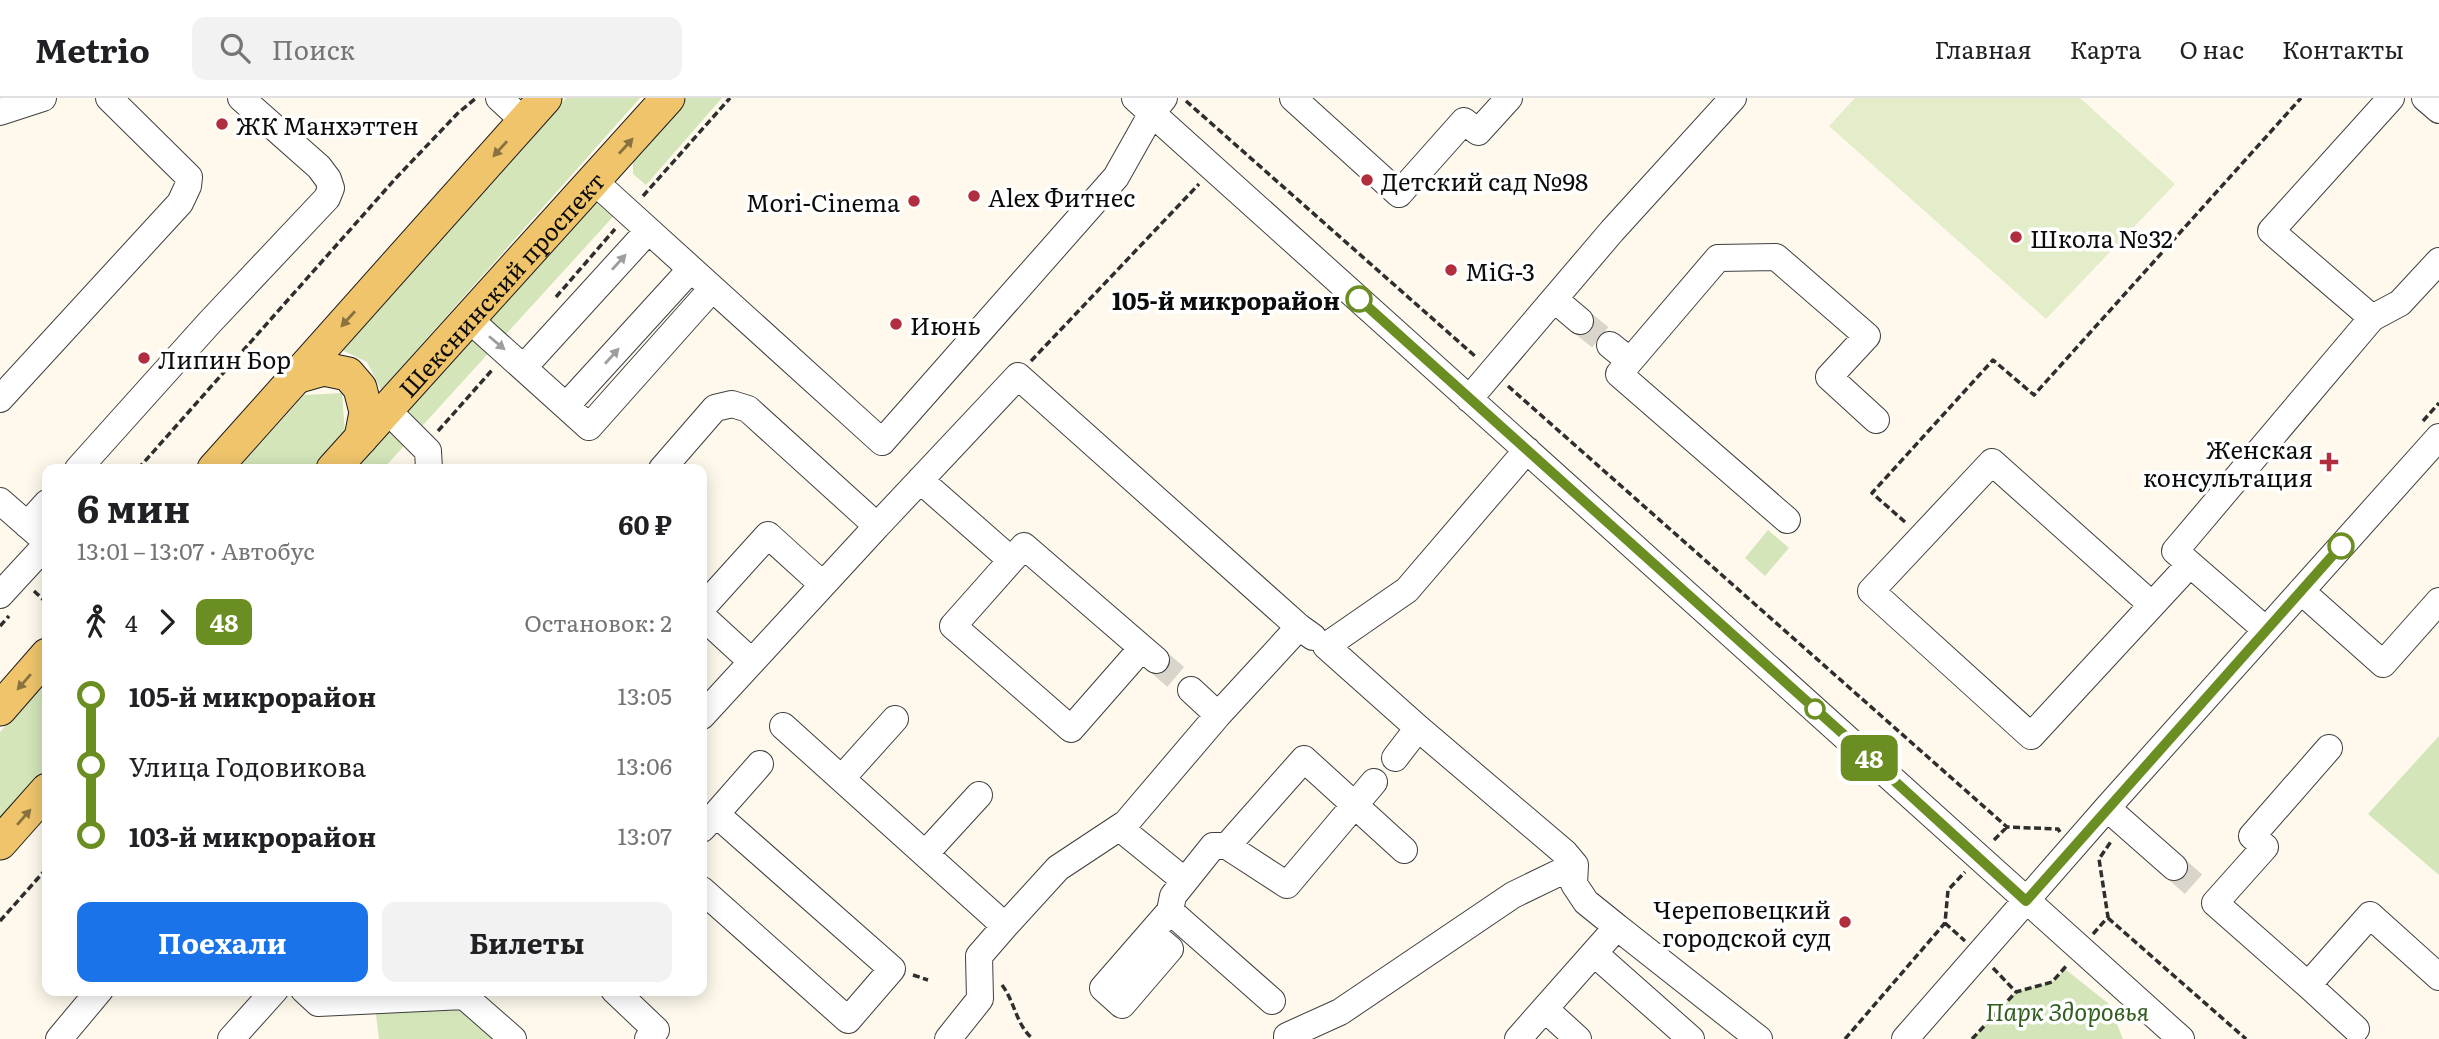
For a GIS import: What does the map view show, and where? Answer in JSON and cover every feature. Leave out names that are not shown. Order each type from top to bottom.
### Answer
[{"type":"main road","name":"Шекснинский проспект","points":[[338,464],[668,98]]},
{"type":"main road","points":[[218,464],[535,110]]},
{"type":"main road","points":[[296,377],[324,369],[348,374],[360,388],[366,412],[361,438]]},
{"type":"main road","points":[[0,709],[42,661]]},
{"type":"main road","points":[[0,844],[42,796]]},
{"type":"street","points":[[0,113],[43,98]]},
{"type":"street","points":[[0,399],[180,203],[188,186],[189,177],[109,98]]},
{"type":"street","points":[[82,464],[210,322],[327,198],[331,188],[319,167],[241,98]]},
{"type":"street","points":[[499,98],[535,110]]},
{"type":"street","points":[[1293,98],[1399,194],[1464,121],[1478,132],[1509,98]]},
{"type":"street","points":[[1469,399],[1612,231],[1733,98]]},
{"type":"street","points":[[2372,318],[2271,231],[2391,98]]},
{"type":"street","points":[[2425,98],[2439,110]]},
{"type":"street","points":[[594,181],[882,442],[1116,177],[1151,103],[1214,169],[2181,1039]]},
{"type":"street","points":[[516,360],[648,231]]},
{"type":"street","points":[[1787,520],[1619,374],[1718,258],[1776,257],[1867,336],[1829,377],[1876,420]]},
{"type":"street","points":[[2266,630],[2175,551],[2372,318],[2400,303],[2439,261]]},
{"type":"street","points":[[566,406],[691,269]]},
{"type":"street","points":[[469,319],[589,427],[703,299]]},
{"type":"street","points":[[1554,299],[1580,321]]},
{"type":"street","points":[[1610,345],[1630,362]]},
{"type":"street","points":[[707,710],[1018,376],[1299,627],[1326,646],[1565,853],[1576,865],[1574,884],[1586,902],[1759,1039]]},
{"type":"street","points":[[666,464],[715,408],[732,404],[748,409],[877,526]]},
{"type":"street","points":[[387,410],[427,458]]},
{"type":"street","points":[[1905,1039],[2026,901],[2115,815],[2266,630],[2439,437]]},
{"type":"street","points":[[1326,646],[1407,590],[1527,450]]},
{"type":"street","points":[[2152,605],[1992,463],[1871,591],[2031,736],[2190,564]]},
{"type":"street","points":[[920,480],[1011,560]]},
{"type":"street","points":[[0,501],[42,538]]},
{"type":"street","points":[[27,525],[42,508]]},
{"type":"street","points":[[707,602],[768,535],[822,584]]},
{"type":"street","points":[[1024,546],[1149,654],[1071,729],[953,626],[1011,560],[1024,546]]},
{"type":"street","points":[[0,595],[42,549]]},
{"type":"street","points":[[2301,592],[2383,664],[2439,601]]},
{"type":"street","points":[[707,621],[751,661]]},
{"type":"street","points":[[1185,881],[1121,829],[1218,715],[1299,627]]},
{"type":"street","points":[[1191,690],[1218,715]]},
{"type":"street","points":[[842,778],[895,719]]},
{"type":"street","points":[[783,726],[1005,926]]},
{"type":"street","points":[[1395,758],[1418,728]]},
{"type":"street","points":[[2329,748],[2252,836],[2265,847],[2208,897],[2308,985],[2356,1036]]},
{"type":"street","points":[[1227,846],[1304,759],[1404,850]]},
{"type":"street","points":[[707,894],[848,1020],[892,969],[709,822],[760,764]]},
{"type":"street","points":[[1151,933],[1170,911],[1173,896],[1213,846],[1227,846],[1287,885],[1374,782]]},
{"type":"street","points":[[925,853],[979,794]]},
{"type":"street","points":[[2115,815],[2174,867]]},
{"type":"street","points":[[948,1039],[980,999],[979,956],[1058,868],[1126,823]]},
{"type":"street","points":[[1287,1039],[1287,1036],[1340,1012],[1513,895],[1576,865]]},
{"type":"street","points":[[1170,911],[1272,1001]]},
{"type":"street","points":[[2308,985],[2370,915],[2439,977]]},
{"type":"street","points":[[1518,1039],[1617,927]]},
{"type":"street","points":[[1595,954],[1691,1039]]},
{"type":"street","points":[[58,1039],[95,996]]},
{"type":"street","points":[[231,1039],[270,996]]},
{"type":"street","points":[[310,996],[318,1003],[464,996],[513,1039]]},
{"type":"street","points":[[620,996],[656,1030],[648,1039]]},
{"type":"street","points":[[1545,1009],[1578,1039]]},
{"type":"path","points":[[142,464],[396,178],[458,113],[476,98]]},
{"type":"path","points":[[551,303],[730,98]]},
{"type":"path","points":[[1183,98],[2007,827],[2057,829]]},
{"type":"path","points":[[1923,537],[1872,493],[1993,360],[2034,395],[2301,98]]},
{"type":"path","points":[[1018,376],[1214,169]]},
{"type":"path","points":[[427,458],[516,360]]},
{"type":"path","points":[[33,589],[42,598]]},
{"type":"path","points":[[2115,815],[2099,859],[2108,917],[2246,1039]]},
{"type":"path","points":[[1845,1039],[1945,923],[1948,890],[2007,827]]},
{"type":"path","points":[[0,921],[42,874]]},
{"type":"path","points":[[1972,1039],[2016,992],[2052,982],[2108,917]]},
{"type":"path","points":[[979,956],[1010,996],[1024,1031],[1033,1039]]},
{"type":"green space","points":[[566,98],[640,98],[381,390],[367,362],[342,350]]},
{"type":"green space","points":[[687,98],[722,98],[646,185],[633,174],[633,159]]},
{"type":"green space","points":[[1855,98],[2080,98],[2175,184],[2046,319],[1829,126]]},
{"type":"green space","points":[[597,188],[620,209],[499,342],[475,321]]},
{"type":"green space","points":[[471,326],[495,346],[388,464],[346,464]]},
{"type":"green space","points":[[342,393],[345,434],[318,464],[242,464],[304,395]]},
{"type":"green space","points":[[1768,530],[1789,548],[1765,576],[1745,558]]},
{"type":"green space","points":[[42,686],[42,776],[0,823],[0,732]]},
{"type":"green space","points":[[2439,736],[2439,875],[2368,814]]},
{"type":"green space","name":"Парк Здоровья","points":[[2065,969],[2109,1004],[2123,1039],[1972,1039],[2016,992],[2052,982]]},
{"type":"green space","points":[[463,1002],[505,1039],[379,1039],[375,1006]]},
{"type":"tunnel","points":[[1580,321],[1610,345]]},
{"type":"tunnel","points":[[1156,660],[1191,690]]},
{"type":"tunnel","points":[[2174,867],[2200,890]]},
{"type":"bus line","name":"48","points":[[1359,299],[2026,901],[2341,546]]},
{"type":"place","name":"ЖК Манхэттен","points":[[222,124]]},
{"type":"place","name":"Детский сад №98","points":[[1367,180]]},
{"type":"place","name":"Alex Фитнес","points":[[974,196]]},
{"type":"place","name":"Mori-Cinema","points":[[914,201]]},
{"type":"place","name":"Школа №32","points":[[2016,237]]},
{"type":"place","name":"MiG-3","points":[[1451,270]]},
{"type":"place","name":"105-й микрорайон","points":[[1359,299]]},
{"type":"place","name":"Июнь","points":[[896,324]]},
{"type":"place","name":"Липин Бор","points":[[144,358]]},
{"type":"place","name":"Женская консультация","points":[[2329,462]]},
{"type":"place","name":"Череповецкий городской суд","points":[[1845,922]]}]
